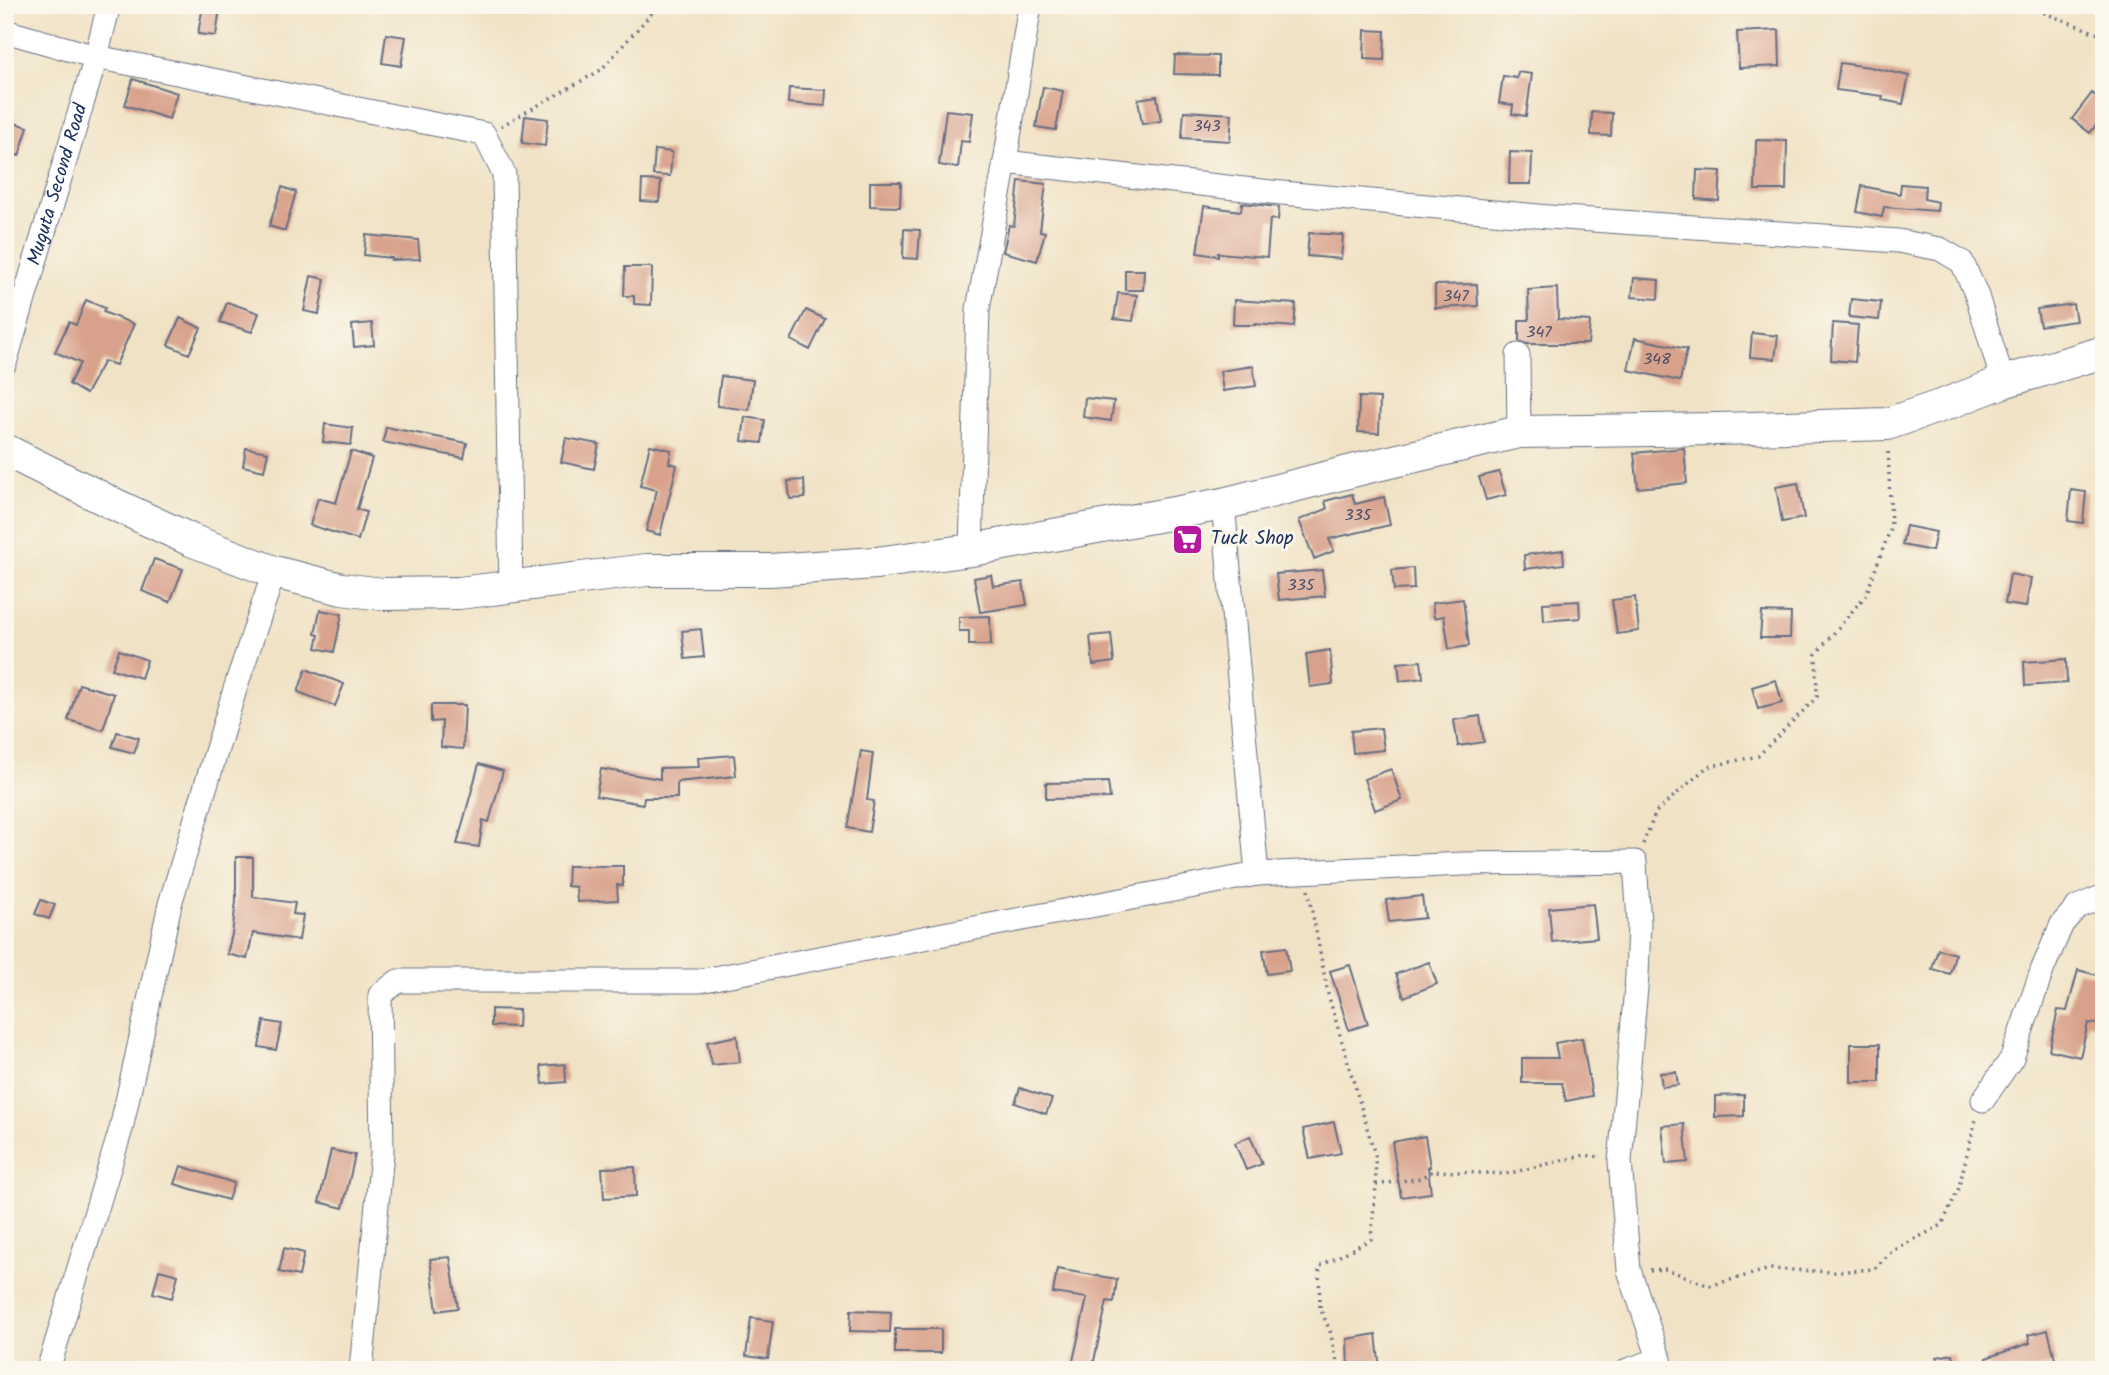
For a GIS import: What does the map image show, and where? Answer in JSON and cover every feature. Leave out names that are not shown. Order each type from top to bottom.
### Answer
[{"type":"street","name":"Muguta Second Road","points":[[5,363],[109,5]]},
{"type":"street","points":[[971,550],[978,309],[1030,5]]},
{"type":"street","points":[[5,31],[96,57],[484,134],[504,174],[511,587]]},
{"type":"street","points":[[1005,162],[1298,194],[1549,217],[1898,241],[1940,249],[1962,262],[1977,296],[2003,382]]},
{"type":"street","points":[[5,450],[191,540],[274,572],[342,589],[382,594],[459,593],[647,570],[771,570],[876,563],[971,550],[1223,504],[1519,432],[1887,424],[2003,382],[2104,352]]},
{"type":"street","points":[[1518,355],[1519,432]]},
{"type":"street","points":[[1223,504],[1256,874]]},
{"type":"street","points":[[48,1370],[121,1129],[170,904],[236,685],[274,572]]},
{"type":"street","points":[[361,1370],[383,1153],[380,995],[398,981],[699,981],[1256,874],[1463,864],[1635,862],[1639,923],[1637,977],[1620,1161],[1629,1270],[1661,1365],[1628,1370]]},
{"type":"street","points":[[1983,1100],[2012,1058],[2043,968],[2062,925],[2077,907],[2104,896]]},
{"type":"path","points":[[484,134],[505,125],[601,70],[659,5]]},
{"type":"path","points":[[2024,5],[2104,36]]},
{"type":"path","points":[[1635,862],[1656,812],[1707,767],[1758,756],[1817,697],[1816,654],[1866,595],[1891,527],[1887,424]]},
{"type":"path","points":[[1304,871],[1328,995],[1375,1155],[1376,1185],[1371,1238],[1320,1267],[1320,1308],[1330,1331],[1339,1370]]},
{"type":"path","points":[[1629,1270],[1666,1269],[1709,1286],[1770,1269],[1833,1272],[1874,1269],[1892,1251],[1942,1225],[1958,1190],[1983,1100]]},
{"type":"path","points":[[1376,1185],[1420,1178],[1433,1171],[1506,1174],[1585,1154],[1620,1161]]},
{"type":"building","points":[[203,5],[220,8],[216,36],[198,34]]},
{"type":"building","points":[[1365,30],[1385,31],[1384,60],[1364,59]]},
{"type":"building","points":[[1779,30],[1780,66],[1739,68],[1737,32]]},
{"type":"building","points":[[386,34],[406,37],[401,66],[382,63]]},
{"type":"building","points":[[1175,55],[1218,56],[1218,75],[1174,74]]},
{"type":"building","points":[[1840,63],[1909,76],[1903,104],[1882,100],[1883,96],[1836,90]]},
{"type":"building","points":[[1518,72],[1532,74],[1526,116],[1512,114],[1513,105],[1499,103],[1503,76],[1517,78]]},
{"type":"building","points":[[133,79],[177,93],[169,119],[125,105]]},
{"type":"building","points":[[1043,87],[1063,91],[1056,130],[1036,127]]},
{"type":"building","points":[[789,88],[826,90],[825,106],[788,103]]},
{"type":"building","points":[[2092,93],[2104,102],[2104,115],[2090,133],[2072,119]]},
{"type":"building","points":[[1157,96],[1161,121],[1142,124],[1138,99]]},
{"type":"building","points":[[946,110],[973,113],[969,142],[961,141],[958,168],[939,165]]},
{"type":"building","points":[[1184,111],[1232,114],[1230,141],[1182,138]]},
{"type":"building","points":[[1592,112],[1612,113],[1611,136],[1591,135]]},
{"type":"building","points":[[525,116],[548,119],[545,146],[522,143]]},
{"type":"building","points":[[5,120],[28,127],[19,156],[5,152]]},
{"type":"building","points":[[1756,140],[1787,141],[1786,190],[1755,190]]},
{"type":"building","points":[[655,150],[672,152],[670,176],[653,175]]},
{"type":"building","points":[[1510,152],[1532,153],[1531,184],[1509,184]]},
{"type":"building","points":[[1697,170],[1721,171],[1719,201],[1696,199]]},
{"type":"building","points":[[642,180],[661,181],[659,202],[641,201]]},
{"type":"building","points":[[1019,181],[1046,184],[1040,231],[1045,232],[1037,261],[1003,252],[1009,225],[1014,226]]},
{"type":"building","points":[[870,182],[901,182],[900,207],[870,206]]},
{"type":"building","points":[[1901,184],[1925,186],[1924,199],[1938,202],[1937,211],[1884,207],[1882,217],[1857,212],[1862,186],[1900,194]]},
{"type":"building","points":[[282,187],[296,192],[285,231],[269,226]]},
{"type":"building","points":[[1242,203],[1279,207],[1278,220],[1270,219],[1267,257],[1197,253],[1204,206],[1241,211]]},
{"type":"building","points":[[904,229],[920,230],[918,259],[903,258]]},
{"type":"building","points":[[1309,233],[1343,235],[1341,259],[1307,256]]},
{"type":"building","points":[[366,235],[418,240],[420,259],[391,260],[392,258],[364,255]]},
{"type":"building","points":[[625,267],[652,267],[651,305],[634,304],[634,296],[624,296]]},
{"type":"building","points":[[1125,270],[1144,270],[1143,290],[1125,290]]},
{"type":"building","points":[[311,276],[325,279],[319,314],[304,311]]},
{"type":"building","points":[[1634,278],[1659,280],[1658,299],[1632,297]]},
{"type":"building","points":[[1477,284],[1478,306],[1435,308],[1435,285]]},
{"type":"building","points":[[1557,288],[1558,319],[1590,321],[1588,344],[1526,344],[1519,341],[1519,320],[1529,320],[1528,290]]},
{"type":"building","points":[[1118,293],[1137,295],[1133,321],[1114,319]]},
{"type":"building","points":[[1851,299],[1881,302],[1879,320],[1849,317]]},
{"type":"building","points":[[86,300],[105,308],[103,312],[134,324],[116,365],[104,361],[86,394],[69,384],[80,363],[55,352],[69,322],[76,325]]},
{"type":"building","points":[[1234,300],[1296,304],[1294,327],[1233,325]]},
{"type":"building","points":[[227,302],[259,313],[252,332],[220,322]]},
{"type":"building","points":[[2073,304],[2076,321],[2040,326],[2037,309]]},
{"type":"building","points":[[806,310],[825,319],[810,350],[791,340]]},
{"type":"building","points":[[180,318],[201,328],[189,354],[168,345]]},
{"type":"building","points":[[372,323],[374,345],[354,347],[352,325]]},
{"type":"building","points":[[1833,323],[1858,325],[1855,362],[1831,360]]},
{"type":"building","points":[[1752,333],[1778,336],[1775,359],[1750,357]]},
{"type":"building","points":[[1635,338],[1687,349],[1680,381],[1628,370]]},
{"type":"building","points":[[1253,366],[1256,386],[1223,391],[1220,371]]},
{"type":"building","points":[[721,376],[753,380],[749,410],[717,406]]},
{"type":"building","points":[[1359,397],[1380,398],[1379,433],[1358,432]]},
{"type":"building","points":[[1085,398],[1114,401],[1111,421],[1083,417]]},
{"type":"building","points":[[745,417],[765,420],[762,443],[742,441]]},
{"type":"building","points":[[325,424],[353,428],[351,445],[323,442]]},
{"type":"building","points":[[386,427],[467,443],[464,458],[383,442]]},
{"type":"building","points":[[566,438],[599,444],[594,469],[561,462]]},
{"type":"building","points":[[650,445],[671,450],[669,463],[677,465],[660,535],[646,531],[657,490],[640,486]]},
{"type":"building","points":[[246,448],[268,452],[264,471],[243,466]]},
{"type":"building","points":[[1684,448],[1687,483],[1638,488],[1634,453]]},
{"type":"building","points":[[351,451],[372,458],[357,509],[366,512],[358,540],[310,525],[318,498],[336,503]]},
{"type":"building","points":[[1499,472],[1506,495],[1486,500],[1479,477]]},
{"type":"building","points":[[804,480],[805,498],[790,499],[788,481]]},
{"type":"building","points":[[1798,483],[1804,518],[1782,522],[1776,487]]},
{"type":"building","points":[[2071,490],[2086,492],[2083,523],[2068,521]]},
{"type":"building","points":[[1352,494],[1355,504],[1384,497],[1390,525],[1329,539],[1334,551],[1314,559],[1299,520],[1327,509],[1325,501]]},
{"type":"building","points":[[1906,526],[1936,532],[1932,551],[1902,545]]},
{"type":"building","points":[[1563,550],[1564,564],[1525,569],[1524,555]]},
{"type":"building","points":[[154,559],[183,569],[170,602],[142,591]]},
{"type":"building","points":[[1413,568],[1414,589],[1394,590],[1392,570]]},
{"type":"building","points":[[1322,570],[1325,596],[1279,600],[1276,574]]},
{"type":"building","points":[[2010,574],[2031,578],[2026,607],[2005,604]]},
{"type":"building","points":[[991,575],[993,586],[1023,582],[1027,605],[980,612],[974,578]]},
{"type":"building","points":[[1635,597],[1639,631],[1617,634],[1612,600]]},
{"type":"building","points":[[1463,599],[1469,646],[1449,649],[1444,616],[1434,618],[1432,603]]},
{"type":"building","points":[[1579,601],[1580,618],[1544,621],[1543,603]]},
{"type":"building","points":[[320,610],[342,614],[334,652],[316,648],[319,635],[315,634]]},
{"type":"building","points":[[1762,612],[1791,613],[1790,638],[1760,638]]},
{"type":"building","points":[[990,616],[991,645],[969,645],[969,631],[959,631],[959,617]]},
{"type":"building","points":[[701,629],[704,657],[685,659],[682,631]]},
{"type":"building","points":[[1111,634],[1114,662],[1093,665],[1090,636]]},
{"type":"building","points":[[119,650],[147,660],[141,678],[112,669]]},
{"type":"building","points":[[1330,650],[1333,684],[1310,687],[1306,654]]},
{"type":"building","points":[[2066,659],[2067,683],[2025,686],[2024,662]]},
{"type":"building","points":[[1421,661],[1423,678],[1400,681],[1398,663]]},
{"type":"building","points":[[306,669],[344,684],[335,706],[298,692]]},
{"type":"building","points":[[1776,680],[1782,703],[1758,709],[1752,687]]},
{"type":"building","points":[[79,684],[114,694],[103,730],[68,720]]},
{"type":"building","points":[[431,705],[465,705],[463,749],[441,747],[442,721],[431,722]]},
{"type":"building","points":[[1480,716],[1484,742],[1458,746],[1454,720]]},
{"type":"building","points":[[1381,728],[1384,750],[1353,753],[1351,731]]},
{"type":"building","points":[[117,732],[139,738],[134,753],[112,747]]},
{"type":"building","points":[[861,751],[873,753],[867,800],[874,801],[869,832],[847,828]]},
{"type":"building","points":[[734,755],[736,776],[677,782],[677,798],[644,798],[643,804],[596,796],[601,769],[660,779],[660,768],[699,767],[698,758]]},
{"type":"building","points":[[479,764],[503,771],[489,822],[483,820],[479,847],[457,844]]},
{"type":"building","points":[[1391,769],[1402,800],[1375,810],[1364,779]]},
{"type":"building","points":[[1108,782],[1110,798],[1046,799],[1046,783]]},
{"type":"building","points":[[236,857],[253,857],[253,897],[295,903],[293,914],[303,915],[299,940],[253,933],[247,959],[227,954],[236,901]]},
{"type":"building","points":[[568,866],[623,866],[623,886],[617,885],[618,900],[577,902],[576,887],[567,886]]},
{"type":"building","points":[[1422,896],[1425,918],[1389,922],[1386,900]]},
{"type":"building","points":[[41,900],[55,905],[49,919],[35,914]]},
{"type":"building","points":[[1593,904],[1597,938],[1552,942],[1549,908]]},
{"type":"building","points":[[1286,947],[1290,971],[1267,974],[1263,950]]},
{"type":"building","points":[[1938,949],[1955,954],[1950,974],[1932,969]]},
{"type":"building","points":[[1429,962],[1437,984],[1404,997],[1396,974]]},
{"type":"building","points":[[1350,965],[1368,1024],[1349,1030],[1330,971]]},
{"type":"building","points":[[2078,970],[2104,977],[2104,1025],[2088,1023],[2080,1057],[2049,1050],[2058,1010],[2067,1011]]},
{"type":"building","points":[[491,1009],[519,1010],[518,1027],[491,1026]]},
{"type":"building","points":[[264,1021],[282,1024],[276,1050],[259,1047]]},
{"type":"building","points":[[737,1036],[740,1062],[712,1065],[707,1042]]},
{"type":"building","points":[[1582,1038],[1592,1096],[1566,1101],[1562,1083],[1522,1083],[1522,1058],[1558,1058],[1555,1043]]},
{"type":"building","points":[[1851,1044],[1880,1044],[1880,1082],[1851,1082]]},
{"type":"building","points":[[565,1064],[566,1082],[543,1084],[541,1066]]},
{"type":"building","points":[[1676,1072],[1678,1085],[1662,1087],[1660,1073]]},
{"type":"building","points":[[1020,1088],[1052,1099],[1046,1114],[1015,1103]]},
{"type":"building","points":[[1744,1095],[1744,1116],[1715,1117],[1715,1096]]},
{"type":"building","points":[[1334,1122],[1341,1153],[1310,1159],[1303,1129]]},
{"type":"building","points":[[1684,1124],[1688,1162],[1666,1164],[1662,1126]]},
{"type":"building","points":[[1250,1136],[1262,1164],[1246,1170],[1235,1143]]},
{"type":"building","points":[[1425,1136],[1431,1193],[1401,1197],[1392,1142]]},
{"type":"building","points":[[331,1150],[355,1155],[343,1208],[319,1202]]},
{"type":"building","points":[[181,1166],[234,1183],[228,1200],[175,1184]]},
{"type":"building","points":[[635,1167],[636,1196],[604,1198],[602,1168]]},
{"type":"building","points":[[284,1248],[304,1253],[299,1276],[279,1272]]},
{"type":"building","points":[[450,1257],[458,1308],[437,1311],[430,1259]]},
{"type":"building","points":[[1057,1269],[1117,1279],[1114,1302],[1107,1301],[1092,1370],[1071,1370],[1087,1298],[1053,1293]]},
{"type":"building","points":[[159,1270],[178,1275],[172,1298],[153,1293]]},
{"type":"building","points":[[851,1310],[891,1312],[890,1332],[850,1331]]},
{"type":"building","points":[[751,1318],[773,1321],[768,1359],[746,1356]]},
{"type":"building","points":[[895,1329],[941,1329],[941,1353],[895,1353]]},
{"type":"building","points":[[2048,1330],[2056,1363],[2030,1370],[1990,1370],[1986,1358],[2030,1343],[2028,1335]]},
{"type":"building","points":[[1376,1334],[1380,1370],[1348,1370],[1347,1339]]},
{"type":"building","points":[[1953,1354],[1957,1370],[1940,1370],[1937,1357]]},
{"type":"place","name":"Tuck Shop","points":[[1188,539]]}]
